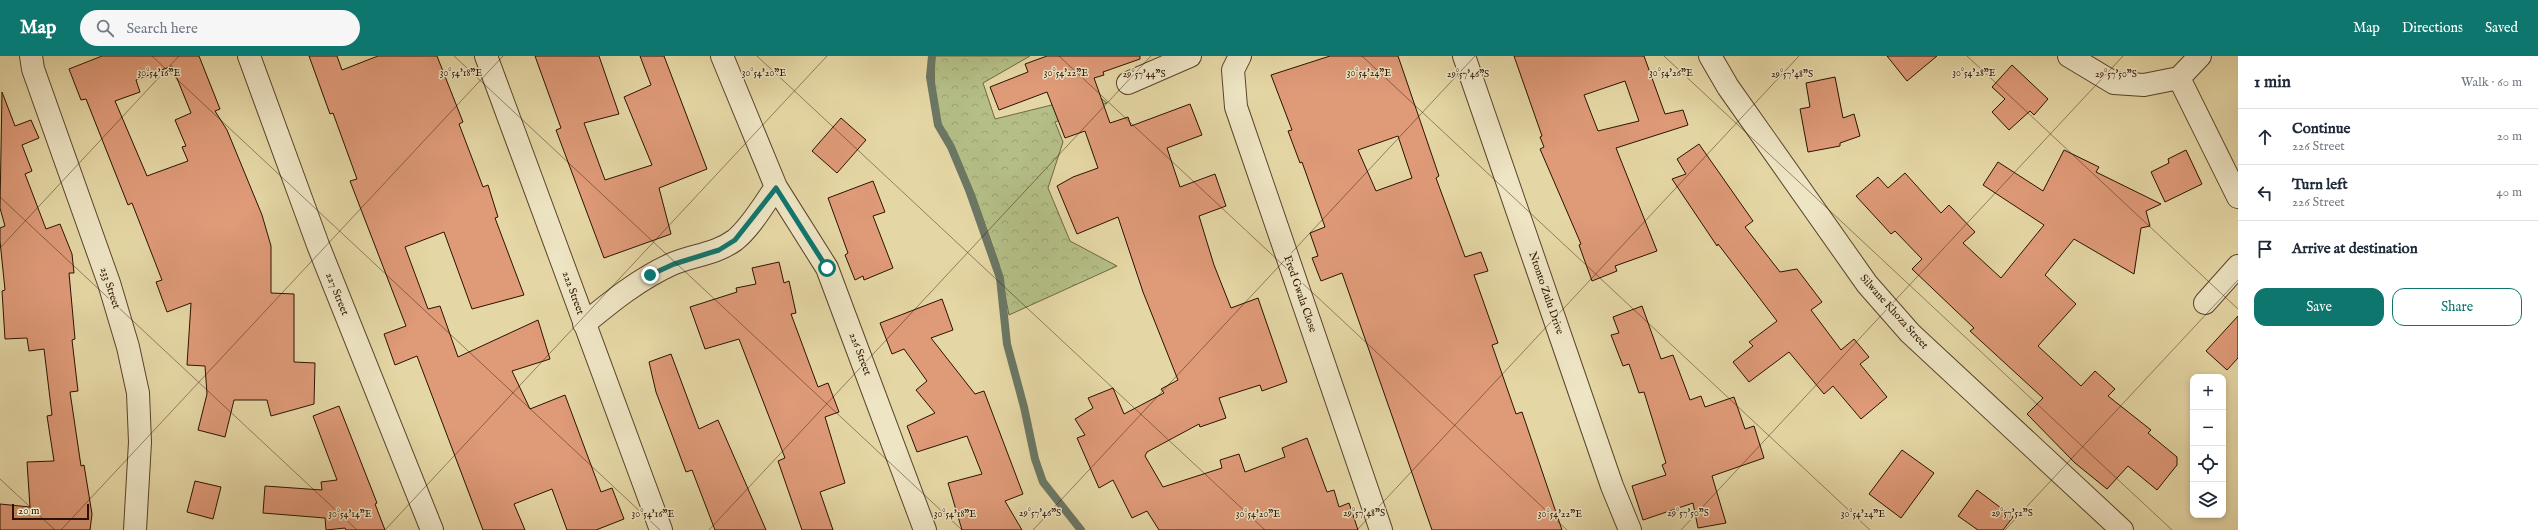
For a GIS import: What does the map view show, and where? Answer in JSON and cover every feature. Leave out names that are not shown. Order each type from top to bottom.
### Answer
[{"type":"street","name":"233 Street","points":[[31,56],[33,69],[109,283],[128,347],[138,393],[140,442],[135,530]]},
{"type":"street","name":"227 Street","points":[[249,56],[318,245],[432,530]]},
{"type":"street","name":"222 Street","points":[[486,56],[584,324],[662,530]]},
{"type":"street","name":"226 Street","points":[[722,56],[776,188],[827,268],[925,530]]},
{"type":"street","points":[[1128,83],[1190,56]]},
{"type":"street","name":"Fred Gwala Close","points":[[1240,56],[1233,70],[1236,107],[1381,530]]},
{"type":"street","name":"Ntonto Zulu Drive","points":[[1464,56],[1612,486],[1630,530]]},
{"type":"street","name":"Silwane Khoza Street","points":[[1710,56],[1728,86],[1867,284],[1910,333],[2122,530]]},
{"type":"street","points":[[2069,56],[2114,83],[2144,85],[2179,78],[2200,56]]},
{"type":"street","points":[[2179,78],[2238,197]]},
{"type":"street","points":[[584,324],[633,285],[650,275],[674,264],[719,250],[735,240],[776,188]]},
{"type":"street","points":[[2205,303],[2238,266]]},
{"type":"green space","points":[[934,56],[1030,56],[983,83],[995,119],[1096,94],[1107,103],[1055,122],[1063,142],[1048,188],[1070,241],[1117,266],[1009,315],[999,264],[974,193],[945,137],[935,102]]},
{"type":"building","points":[[102,56],[199,56],[220,109],[215,111],[227,130],[262,215],[271,246],[271,293],[294,294],[294,362],[315,363],[314,404],[271,416],[267,400],[234,400],[225,437],[198,430],[207,394],[205,366],[187,365],[191,303],[167,312],[156,282],[162,280],[132,203],[128,205],[86,99],[81,100],[69,69]],"holes":[[[172,66],[191,113],[175,120],[186,146],[182,147],[188,161],[147,176],[115,101],[140,92],[136,80]]]},
{"type":"building","points":[[309,56],[337,56],[342,70],[378,56],[437,56],[463,122],[459,124],[483,187],[488,185],[498,217],[495,218],[524,295],[472,309],[444,232],[405,247],[428,309],[440,306],[458,357],[538,320],[550,359],[512,371],[530,409],[565,395],[601,492],[612,488],[624,519],[596,530],[567,530],[552,489],[514,504],[525,530],[483,530],[417,356],[395,365],[384,334],[406,326],[350,181],[357,179],[333,113],[330,114]]},
{"type":"building","points":[[535,56],[599,56],[619,114],[584,123],[605,180],[652,165],[624,97],[651,85],[640,56],[664,56],[707,169],[659,188],[671,234],[604,258],[556,130],[561,128]]},
{"type":"building","points":[[1047,56],[1140,56],[1140,59],[1103,72],[1104,75],[1094,78],[1110,123],[1128,117],[1131,126],[1190,104],[1202,135],[1167,148],[1180,187],[1215,174],[1226,206],[1199,216],[1214,265],[1231,308],[1258,298],[1287,382],[1262,391],[1260,385],[1219,398],[1226,418],[1200,427],[1199,424],[1147,452],[1145,456],[1163,487],[1222,468],[1220,460],[1239,454],[1245,472],[1285,457],[1282,448],[1307,438],[1327,492],[1334,490],[1339,507],[1349,503],[1358,530],[1159,530],[1147,511],[1132,518],[1113,480],[1099,488],[1077,438],[1085,435],[1075,419],[1093,408],[1088,398],[1113,388],[1124,414],[1164,393],[1161,389],[1178,380],[1143,292],[1118,217],[1077,234],[1057,186],[1073,177],[1098,168],[1085,131],[1065,138],[1047,92],[999,110],[990,87],[1028,72],[1025,64]]},
{"type":"building","points":[[1330,56],[1398,56],[1439,176],[1436,178],[1465,257],[1481,252],[1488,271],[1474,275],[1498,343],[1492,345],[1516,414],[1522,412],[1562,530],[1432,530],[1342,273],[1321,281],[1312,258],[1318,256],[1310,233],[1325,227],[1302,162],[1300,163],[1288,131],[1292,130],[1271,75]],"holes":[[[1398,136],[1412,178],[1376,191],[1358,150]]]},
{"type":"building","points":[[1514,56],[1644,56],[1665,114],[1683,110],[1688,125],[1616,148],[1657,251],[1615,266],[1617,271],[1592,281],[1579,245],[1581,244],[1540,149],[1544,147],[1540,137],[1542,136]],"holes":[[[1625,81],[1639,121],[1598,131],[1584,95]]]},
{"type":"building","points":[[1887,56],[1937,56],[1907,81]]},
{"type":"building","points":[[2012,65],[2048,99],[2034,115],[2030,111],[2009,130],[1992,112],[2005,99],[1992,87]]},
{"type":"building","points":[[1835,77],[1843,118],[1854,114],[1860,136],[1840,143],[1840,146],[1808,152],[1800,109],[1810,107],[1806,83]]},
{"type":"building","points":[[2,92],[15,126],[31,120],[39,138],[22,145],[32,171],[25,174],[46,229],[60,224],[72,254],[74,273],[69,273],[75,339],[72,340],[78,391],[70,392],[81,466],[84,465],[92,514],[90,530],[0,530],[0,504],[30,507],[27,462],[54,461],[47,416],[52,415],[44,349],[29,351],[27,338],[5,339],[2,291],[5,290],[0,241],[0,228],[5,226],[0,208]]},
{"type":"building","points":[[841,118],[866,140],[837,173],[812,151]]},
{"type":"building","points":[[1699,144],[1753,221],[1745,227],[1780,272],[1797,269],[1822,302],[1811,310],[1841,350],[1854,339],[1869,357],[1860,364],[1887,397],[1861,419],[1833,386],[1824,394],[1789,352],[1749,382],[1733,362],[1753,346],[1749,342],[1777,321],[1718,244],[1717,246],[1672,179],[1686,174],[1677,159]]},
{"type":"building","points":[[2064,150],[2099,167],[2096,172],[2161,204],[2146,211],[2150,226],[2141,228],[2134,274],[2074,239],[2045,275],[2076,304],[2038,346],[2081,386],[2095,371],[2115,389],[2108,396],[2151,430],[2148,433],[2177,457],[2177,465],[2157,490],[2128,466],[2107,489],[2075,463],[2027,414],[2043,398],[1970,331],[1974,328],[1912,269],[1922,259],[1895,231],[1891,234],[1856,196],[1878,177],[1888,188],[1905,173],[1941,213],[1949,205],[1975,232],[1963,243],[2001,278],[2044,225],[1983,185],[1998,162],[2043,191]]},
{"type":"building","points":[[2186,150],[2202,184],[2165,202],[2151,172],[2169,163],[2168,159]]},
{"type":"building","points":[[873,181],[885,212],[873,216],[893,268],[864,280],[863,276],[855,280],[845,255],[848,253],[828,198]]},
{"type":"building","points":[[779,262],[784,283],[789,281],[796,313],[791,314],[818,387],[828,383],[839,412],[825,417],[845,483],[820,492],[833,530],[802,530],[778,461],[785,458],[739,339],[705,349],[690,307],[737,292],[736,288],[756,284],[752,268]]},
{"type":"building","points":[[942,299],[953,330],[931,338],[975,394],[984,391],[1023,494],[1005,501],[1022,530],[962,530],[948,483],[982,474],[967,436],[917,452],[907,426],[935,413],[916,390],[927,381],[904,349],[892,354],[880,323]]},
{"type":"building","points":[[1642,306],[1661,359],[1673,355],[1690,400],[1701,396],[1705,407],[1734,397],[1745,429],[1754,426],[1764,458],[1712,476],[1726,523],[1698,528],[1693,503],[1643,520],[1632,486],[1666,475],[1662,465],[1666,463],[1644,392],[1639,393],[1629,364],[1623,366],[1611,335],[1619,333],[1613,317]]},
{"type":"building","points":[[2238,316],[2238,358],[2227,370],[2206,351]]},
{"type":"building","points":[[671,354],[699,429],[718,420],[766,530],[715,530],[692,470],[686,472],[656,392],[649,362]]},
{"type":"building","points":[[339,406],[377,503],[375,504],[385,530],[346,530],[345,528],[326,530],[325,518],[263,513],[265,486],[322,490],[321,482],[337,480],[313,416]]},
{"type":"building","points":[[1902,450],[1934,473],[1901,518],[1869,494]]},
{"type":"building","points":[[195,481],[221,487],[213,519],[187,512]]},
{"type":"building","points":[[1977,490],[2013,517],[2003,530],[1978,530],[1958,516]]},
{"type":"waterway","points":[[932,56],[930,77],[938,125],[951,147],[969,190],[1000,278],[1007,344],[1024,407],[1035,459],[1043,482],[1081,530]]},
{"type":"route","points":[[650,275],[674,264],[719,250],[735,240],[776,188],[827,268]]}]
